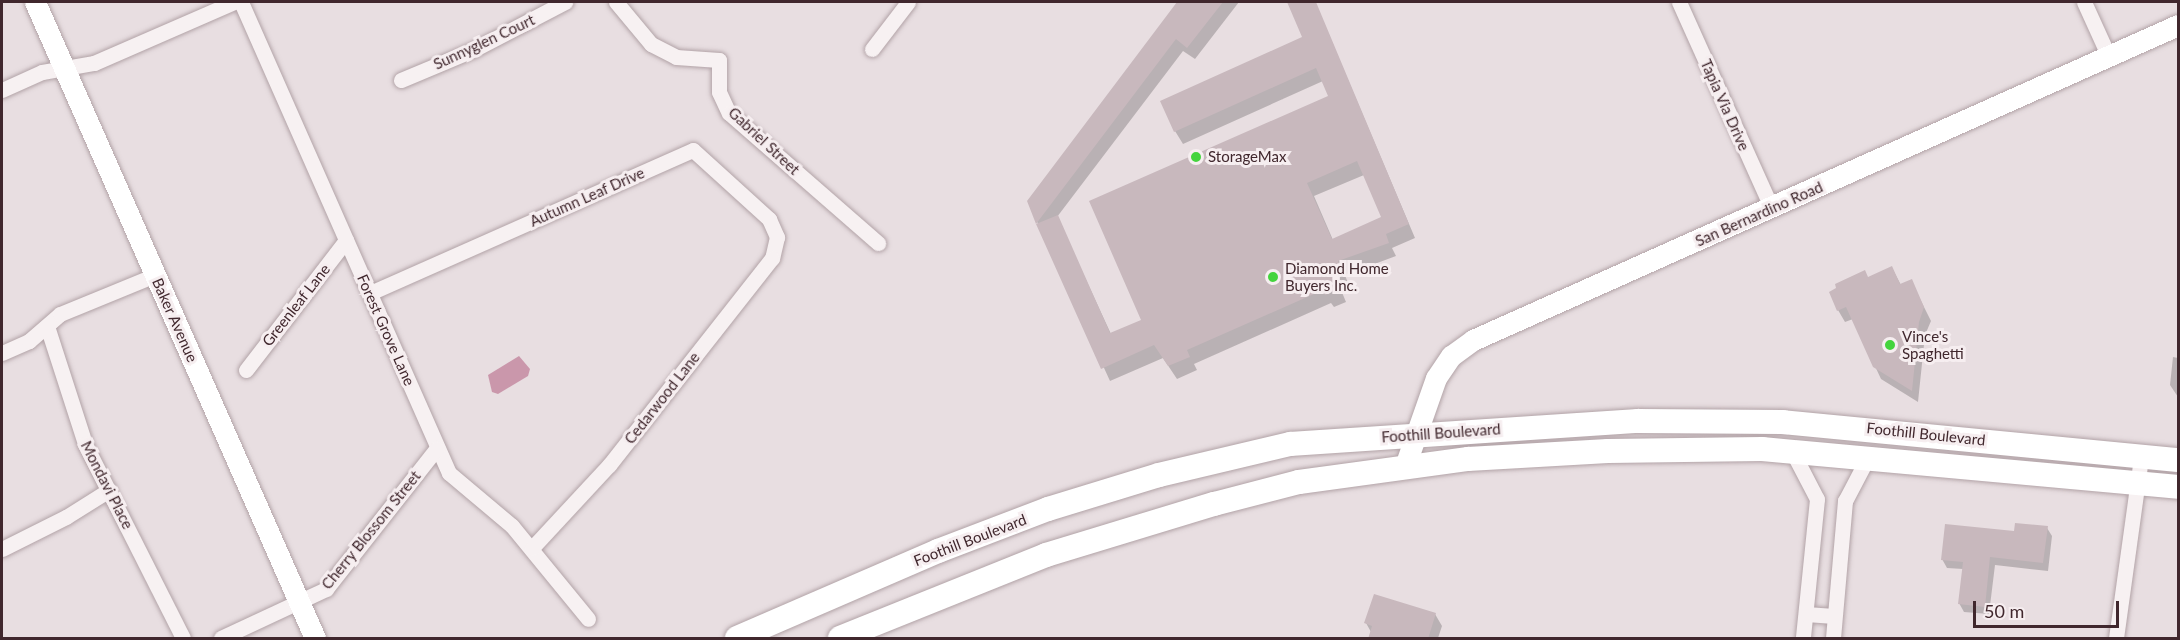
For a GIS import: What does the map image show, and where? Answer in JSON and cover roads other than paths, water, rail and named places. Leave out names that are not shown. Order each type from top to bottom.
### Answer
[{"type":"main road","name":"Foothill Boulevard","points":[[737,639],[949,546],[1048,509],[1159,475],[1290,444],[1638,421],[1782,422],[1866,427],[2178,460]]},
{"type":"main road","name":"Foothill Boulevard","points":[[840,639],[943,594],[1115,532],[1299,482],[1405,466],[1608,451],[1792,452],[1868,457],[2178,487]]},
{"type":"street","name":"Baker Avenue","points":[[35,2],[315,639]]},
{"type":"street","points":[[2,90],[42,72],[94,63],[234,2]]},
{"type":"street","name":"Forest Grove Lane","points":[[241,2],[449,473],[531,548],[588,619]]},
{"type":"street","name":"Sunnyglen Court","points":[[401,80],[475,49],[565,2]]},
{"type":"street","name":"Gabriel Street","points":[[616,2],[651,44],[676,57],[719,60],[719,93],[729,112],[878,243]]},
{"type":"street","points":[[872,49],[908,2]]},
{"type":"street","name":"Tapia Via Drive","points":[[1679,2],[1772,209]]},
{"type":"street","points":[[2084,2],[2109,57]]},
{"type":"street","name":"San Bernardino Road","points":[[1405,466],[1436,378],[1450,356],[1473,340],[1772,209],[2178,26]]},
{"type":"street","name":"Autumn Leaf Drive","points":[[370,293],[693,150],[769,219],[777,237]]},
{"type":"street","name":"Cedarwood Lane","points":[[531,548],[609,465],[772,258],[777,237]]},
{"type":"street","name":"Greenleaf Lane","points":[[246,370],[346,240]]},
{"type":"street","points":[[2,353],[29,341],[60,314],[155,274]]},
{"type":"street","name":"Mondavi Place","points":[[47,326],[85,444],[183,639]]},
{"type":"street","name":"Cherry Blossom Street","points":[[221,639],[299,604],[326,589],[437,448]]},
{"type":"street","points":[[1792,452],[1817,499],[1803,639]]},
{"type":"street","points":[[1833,639],[1845,501],[1868,457]]},
{"type":"street","points":[[2116,639],[2141,457]]},
{"type":"street","points":[[2,549],[66,518],[109,490]]},
{"type":"street","points":[[1817,499],[1845,501]]},
{"type":"street","points":[[1806,614],[1834,616]]},
{"type":"place","name":"StorageMax","points":[[1196,157]]},
{"type":"place","name":"Diamond Home Buyers Inc.","points":[[1273,277]]},
{"type":"place","name":"Vince's Spaghetti","points":[[1890,345]]}]
